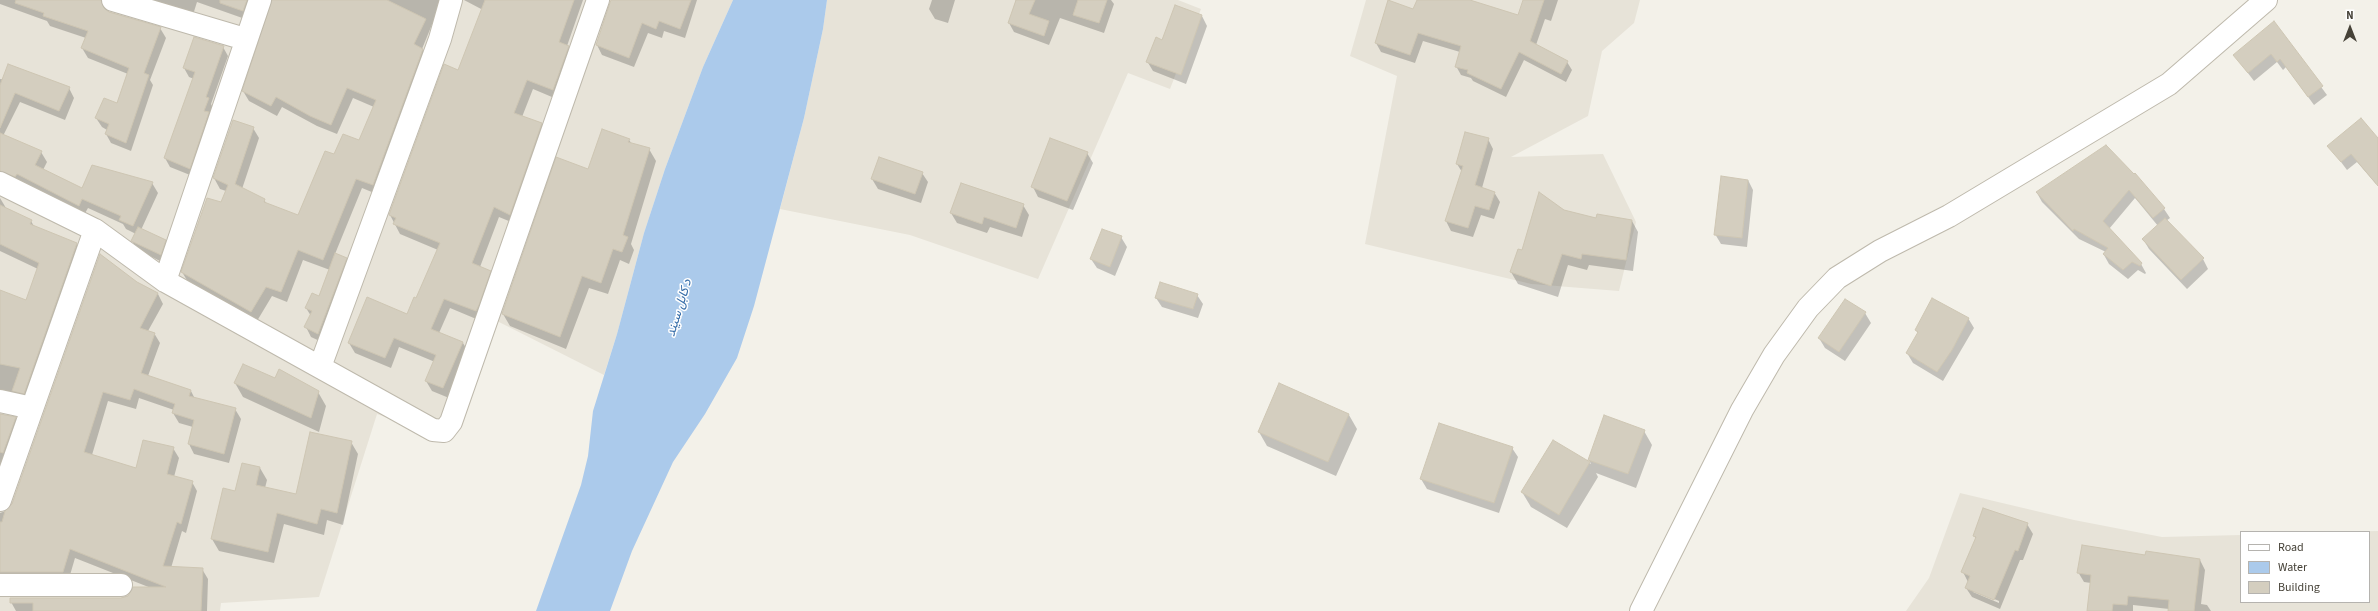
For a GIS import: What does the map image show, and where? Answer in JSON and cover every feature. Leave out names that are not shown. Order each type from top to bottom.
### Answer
[{"type":"street","points":[[113,0],[245,40]]},
{"type":"street","points":[[165,281],[245,40],[260,0]]},
{"type":"street","points":[[320,367],[440,39],[451,0]]},
{"type":"street","points":[[0,183],[95,230],[165,281],[433,430],[444,431],[451,422],[598,0]]},
{"type":"street","points":[[1641,611],[1746,403],[1774,355],[1808,308],[1837,278],[1880,251],[1949,216],[2169,84],[2266,0]]},
{"type":"street","points":[[0,500],[95,230]]},
{"type":"street","points":[[0,401],[32,408]]},
{"type":"street","points":[[0,585],[121,585]]},
{"type":"shaded area","points":[[0,0],[733,0],[703,67],[665,169],[644,233],[617,334],[604,375],[495,320],[447,440],[377,414],[319,597],[221,603],[220,611],[0,611]]},
{"type":"shaded area","points":[[827,0],[1178,0],[1201,9],[1170,89],[1128,73],[1038,279],[910,235],[780,209],[804,118],[823,29]]},
{"type":"shaded area","points":[[1366,0],[1640,0],[1634,23],[1602,51],[1588,116],[1511,157],[1603,154],[1636,222],[1619,291],[1531,284],[1365,244],[1397,76],[1350,56]]},
{"type":"shaded area","points":[[1960,493],[2074,520],[2162,537],[2240,535],[2240,603],[2370,603],[2370,531],[2378,531],[2378,611],[1906,611],[1929,578]]},
{"type":"water","name":"د کابل سيند","points":[[733,0],[827,0],[823,29],[804,118],[754,306],[737,358],[705,414],[673,462],[632,551],[610,611],[536,611],[581,485],[588,456],[593,411],[617,334],[644,233],[665,169],[703,67]]},
{"type":"building","points":[[16,0],[101,0],[104,8],[109,12],[161,27],[144,73],[149,75],[126,143],[105,134],[109,124],[95,118],[104,98],[117,103],[129,68],[81,48],[88,31],[43,16],[44,13],[15,3]]},
{"type":"building","points":[[220,0],[247,0],[243,11],[220,3]]},
{"type":"building","points":[[272,0],[387,0],[426,19],[414,44],[423,49],[373,185],[356,179],[323,260],[298,250],[281,292],[266,287],[251,312],[181,272],[207,198],[221,202],[228,185],[213,178],[233,120],[254,127],[235,184],[265,199],[264,202],[298,215],[325,151],[334,154],[343,134],[359,140],[376,100],[347,88],[331,125],[310,116],[276,97],[271,106],[242,91]]},
{"type":"building","points":[[485,0],[574,0],[559,42],[569,46],[553,90],[527,80],[514,113],[542,123],[510,215],[494,207],[472,263],[491,271],[479,305],[476,311],[444,299],[431,329],[463,342],[443,388],[425,381],[436,355],[394,338],[385,358],[348,343],[367,297],[407,314],[414,297],[416,298],[440,243],[393,224],[396,218],[389,215],[444,64],[458,70]]},
{"type":"building","points":[[611,0],[691,0],[680,29],[659,21],[656,29],[642,23],[629,58],[596,45]]},
{"type":"building","points":[[1016,0],[1035,0],[1029,14],[1049,21],[1044,36],[1008,23]]},
{"type":"building","points":[[1078,0],[1107,0],[1099,23],[1073,15]]},
{"type":"building","points":[[1388,0],[1413,9],[1417,0],[1470,0],[1518,15],[1523,0],[1544,0],[1530,41],[1568,61],[1561,74],[1519,52],[1501,89],[1467,73],[1468,70],[1455,67],[1461,46],[1418,33],[1410,55],[1375,43]]},
{"type":"building","points":[[1175,5],[1202,15],[1181,75],[1146,62],[1156,37],[1162,40]]},
{"type":"building","points":[[2274,21],[2323,86],[2308,97],[2280,59],[2277,62],[2271,54],[2248,73],[2233,55]]},
{"type":"building","points":[[194,37],[224,46],[206,97],[209,98],[204,111],[209,112],[190,169],[164,158],[195,72],[183,68]]},
{"type":"building","points":[[8,64],[70,87],[59,111],[15,93],[0,128],[0,85]]},
{"type":"building","points":[[2361,118],[2378,138],[2378,186],[2351,154],[2341,162],[2327,146]]},
{"type":"building","points":[[602,129],[630,139],[628,142],[650,148],[623,235],[628,237],[622,252],[613,249],[601,283],[582,276],[560,337],[502,314],[556,157],[588,169]]},
{"type":"building","points":[[1465,132],[1489,138],[1475,185],[1495,192],[1489,210],[1475,206],[1468,228],[1445,221],[1463,166],[1456,164]]},
{"type":"building","points":[[0,133],[42,151],[35,165],[82,188],[92,165],[153,182],[133,226],[119,220],[121,216],[82,199],[79,206],[17,174],[15,177],[0,171]]},
{"type":"building","points":[[1050,138],[1088,152],[1067,201],[1031,187]]},
{"type":"building","points":[[2106,145],[2134,174],[2135,173],[2165,208],[2153,218],[2129,190],[2103,221],[2142,263],[2140,266],[2132,262],[2123,270],[2103,254],[2108,248],[2074,229],[2073,231],[2036,192]]},
{"type":"building","points":[[879,157],[923,172],[915,194],[871,179]]},
{"type":"building","points":[[1721,176],[1748,180],[1742,238],[1714,235]]},
{"type":"building","points":[[961,183],[1024,204],[1016,228],[984,217],[982,224],[950,213]]},
{"type":"building","points":[[1539,192],[1564,210],[1596,218],[1597,214],[1632,220],[1626,260],[1582,254],[1581,259],[1562,254],[1551,286],[1510,272],[1518,249],[1522,250]]},
{"type":"building","points":[[0,205],[32,220],[30,224],[77,243],[24,394],[12,391],[20,368],[0,364],[0,290],[26,300],[39,263],[0,244]]},
{"type":"building","points":[[2165,218],[2204,258],[2181,280],[2142,239]]},
{"type":"building","points":[[138,227],[166,240],[161,255],[131,241]]},
{"type":"building","points":[[1102,229],[1122,236],[1110,267],[1090,259]]},
{"type":"building","points":[[335,253],[347,258],[318,334],[304,327],[312,311],[305,308],[312,293],[319,296]]},
{"type":"building","points":[[100,254],[137,282],[158,293],[140,328],[155,333],[141,373],[191,390],[189,396],[236,408],[224,454],[188,444],[194,420],[172,413],[175,404],[134,389],[130,400],[103,392],[84,452],[136,468],[143,440],[174,447],[167,474],[193,481],[181,524],[177,522],[163,566],[203,568],[201,611],[33,611],[33,603],[10,603],[10,598],[121,598],[128,596],[133,587],[166,587],[70,549],[63,572],[0,572],[0,522],[2,522],[5,511],[12,504]]},
{"type":"building","points":[[1160,282],[1198,294],[1193,309],[1155,298]]},
{"type":"building","points":[[1932,298],[1969,318],[1952,350],[1937,372],[1906,353],[1918,332],[1915,330]]},
{"type":"building","points":[[1845,299],[1866,312],[1839,352],[1818,338]]},
{"type":"building","points":[[243,364],[275,378],[279,369],[319,391],[311,418],[234,383]]},
{"type":"building","points":[[1279,383],[1349,414],[1328,462],[1258,432]]},
{"type":"building","points":[[0,414],[16,417],[3,453],[0,452]]},
{"type":"building","points":[[1604,415],[1645,430],[1628,474],[1588,460]]},
{"type":"building","points":[[1439,423],[1513,447],[1494,503],[1420,479]]},
{"type":"building","points":[[310,432],[352,441],[337,513],[321,509],[317,524],[277,513],[268,552],[211,539],[223,488],[235,491],[242,463],[260,467],[256,485],[296,494]]},
{"type":"building","points":[[1553,440],[1590,462],[1559,515],[1521,492]]},
{"type":"building","points":[[1983,508],[2028,523],[2018,551],[2015,550],[1994,600],[1965,588],[1970,576],[1961,572],[1976,537],[1973,536]]},
{"type":"building","points":[[2082,545],[2145,555],[2146,551],[2200,559],[2194,611],[2168,611],[2169,600],[2128,596],[2127,605],[2113,604],[2112,611],[2087,611],[2091,575],[2077,573]]}]
